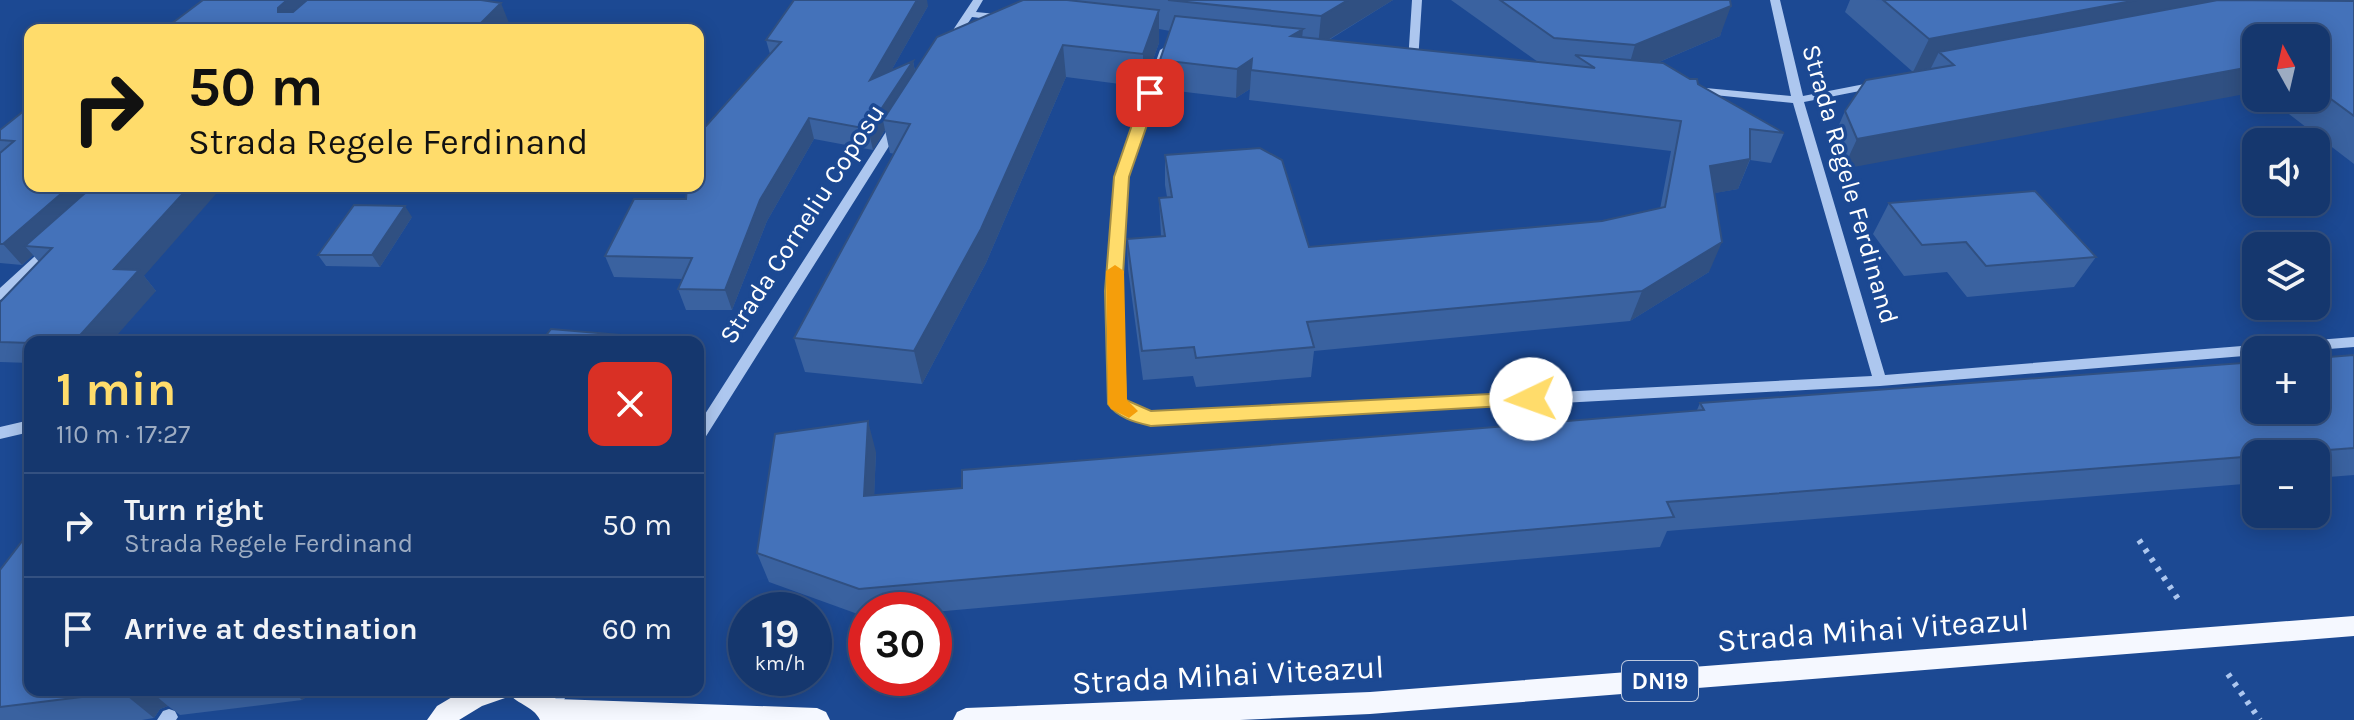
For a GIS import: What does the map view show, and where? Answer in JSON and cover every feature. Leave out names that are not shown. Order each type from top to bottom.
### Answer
[{"type":"main road","name":"Strada Mihai Viteazul","points":[[966,720],[1371,712],[2354,626]]},
{"type":"main road","points":[[440,720],[477,696]]},
{"type":"main road","points":[[554,707],[817,720]]},
{"type":"street","points":[[943,54],[978,0]]},
{"type":"street","points":[[1413,62],[1417,0]]},
{"type":"street","name":"Strada Regele Ferdinand","points":[[1775,0],[1798,100],[1880,381]]},
{"type":"street","points":[[969,14],[1015,19]]},
{"type":"street","points":[[1169,38],[1121,177],[1114,291],[1117,404],[1134,415],[1151,419],[1880,381],[2242,351]]},
{"type":"street","points":[[1398,61],[1428,64]]},
{"type":"street","points":[[1675,88],[1798,100],[1893,82]]},
{"type":"street","name":"Strada Corneliu Coposu","points":[[704,428],[908,107]]},
{"type":"street","points":[[0,295],[55,245]]},
{"type":"street","points":[[2330,344],[2354,342]]},
{"type":"street","points":[[0,433],[24,427]]},
{"type":"building","points":[[203,0],[287,0],[278,12],[293,12],[307,0],[481,0],[501,3],[480,24],[171,24]]},
{"type":"building","points":[[794,0],[917,0],[870,80],[913,61],[868,129],[809,118],[760,200],[725,290],[678,289],[692,258],[605,256],[634,199],[686,199],[687,192],[704,192],[704,126],[781,42],[766,40]]},
{"type":"building","points":[[1023,0],[1067,0],[1159,10],[1143,54],[1063,45],[981,229],[914,351],[794,338],[910,124],[883,120],[937,37]]},
{"type":"building","points":[[1168,0],[1348,0],[1321,16]]},
{"type":"building","points":[[1500,0],[1730,0],[1731,6],[1635,45],[1554,38]]},
{"type":"building","points":[[1883,0],[2137,0],[1929,39]]},
{"type":"building","points":[[2218,0],[2354,1],[2354,116],[2330,98],[2330,24],[2242,24],[2242,69],[1857,139],[1845,111],[1866,80],[1954,65],[1939,52]]},
{"type":"building","points":[[1175,16],[1303,29],[1291,36],[1595,68],[1575,55],[1663,63],[1690,79],[1697,79],[1698,84],[1784,133],[1750,129],[1750,159],[1710,166],[1722,242],[1642,291],[1307,322],[1314,347],[1196,358],[1194,347],[1142,351],[1127,239],[1165,236],[1159,198],[1172,197],[1165,155],[1260,148],[1282,160],[1309,247],[1602,221],[1665,207],[1681,121],[1251,70],[1252,59],[1237,69],[1160,60]]},
{"type":"building","points":[[24,111],[24,192],[63,192],[3,244],[0,244],[0,153],[14,141],[0,140],[0,130]]},
{"type":"building","points":[[2035,191],[2096,257],[1986,266],[1966,242],[1922,245],[1889,203]]},
{"type":"building","points":[[86,192],[185,192],[114,269],[139,270],[79,336],[24,336],[24,343],[0,342],[0,302],[52,248],[25,246]]},
{"type":"building","points":[[354,205],[405,206],[372,255],[318,255]]},
{"type":"building","points":[[551,329],[633,336],[546,336]]},
{"type":"building","points":[[2354,355],[2354,448],[2330,450],[2330,440],[2242,440],[2242,457],[1667,502],[1674,517],[859,589],[757,553],[775,434],[868,421],[864,496],[962,488],[962,470],[1704,410],[1700,403],[2242,363],[2242,424],[2330,424],[2330,357]]},
{"type":"building","points":[[24,539],[24,696],[89,696],[0,707],[0,570]]},
{"type":"slow traffic","points":[[1115,271],[1117,404],[1129,411]]},
{"type":"route","points":[[1150,93],[1121,177],[1114,291],[1117,404],[1134,415],[1151,419],[1531,399]]}]
